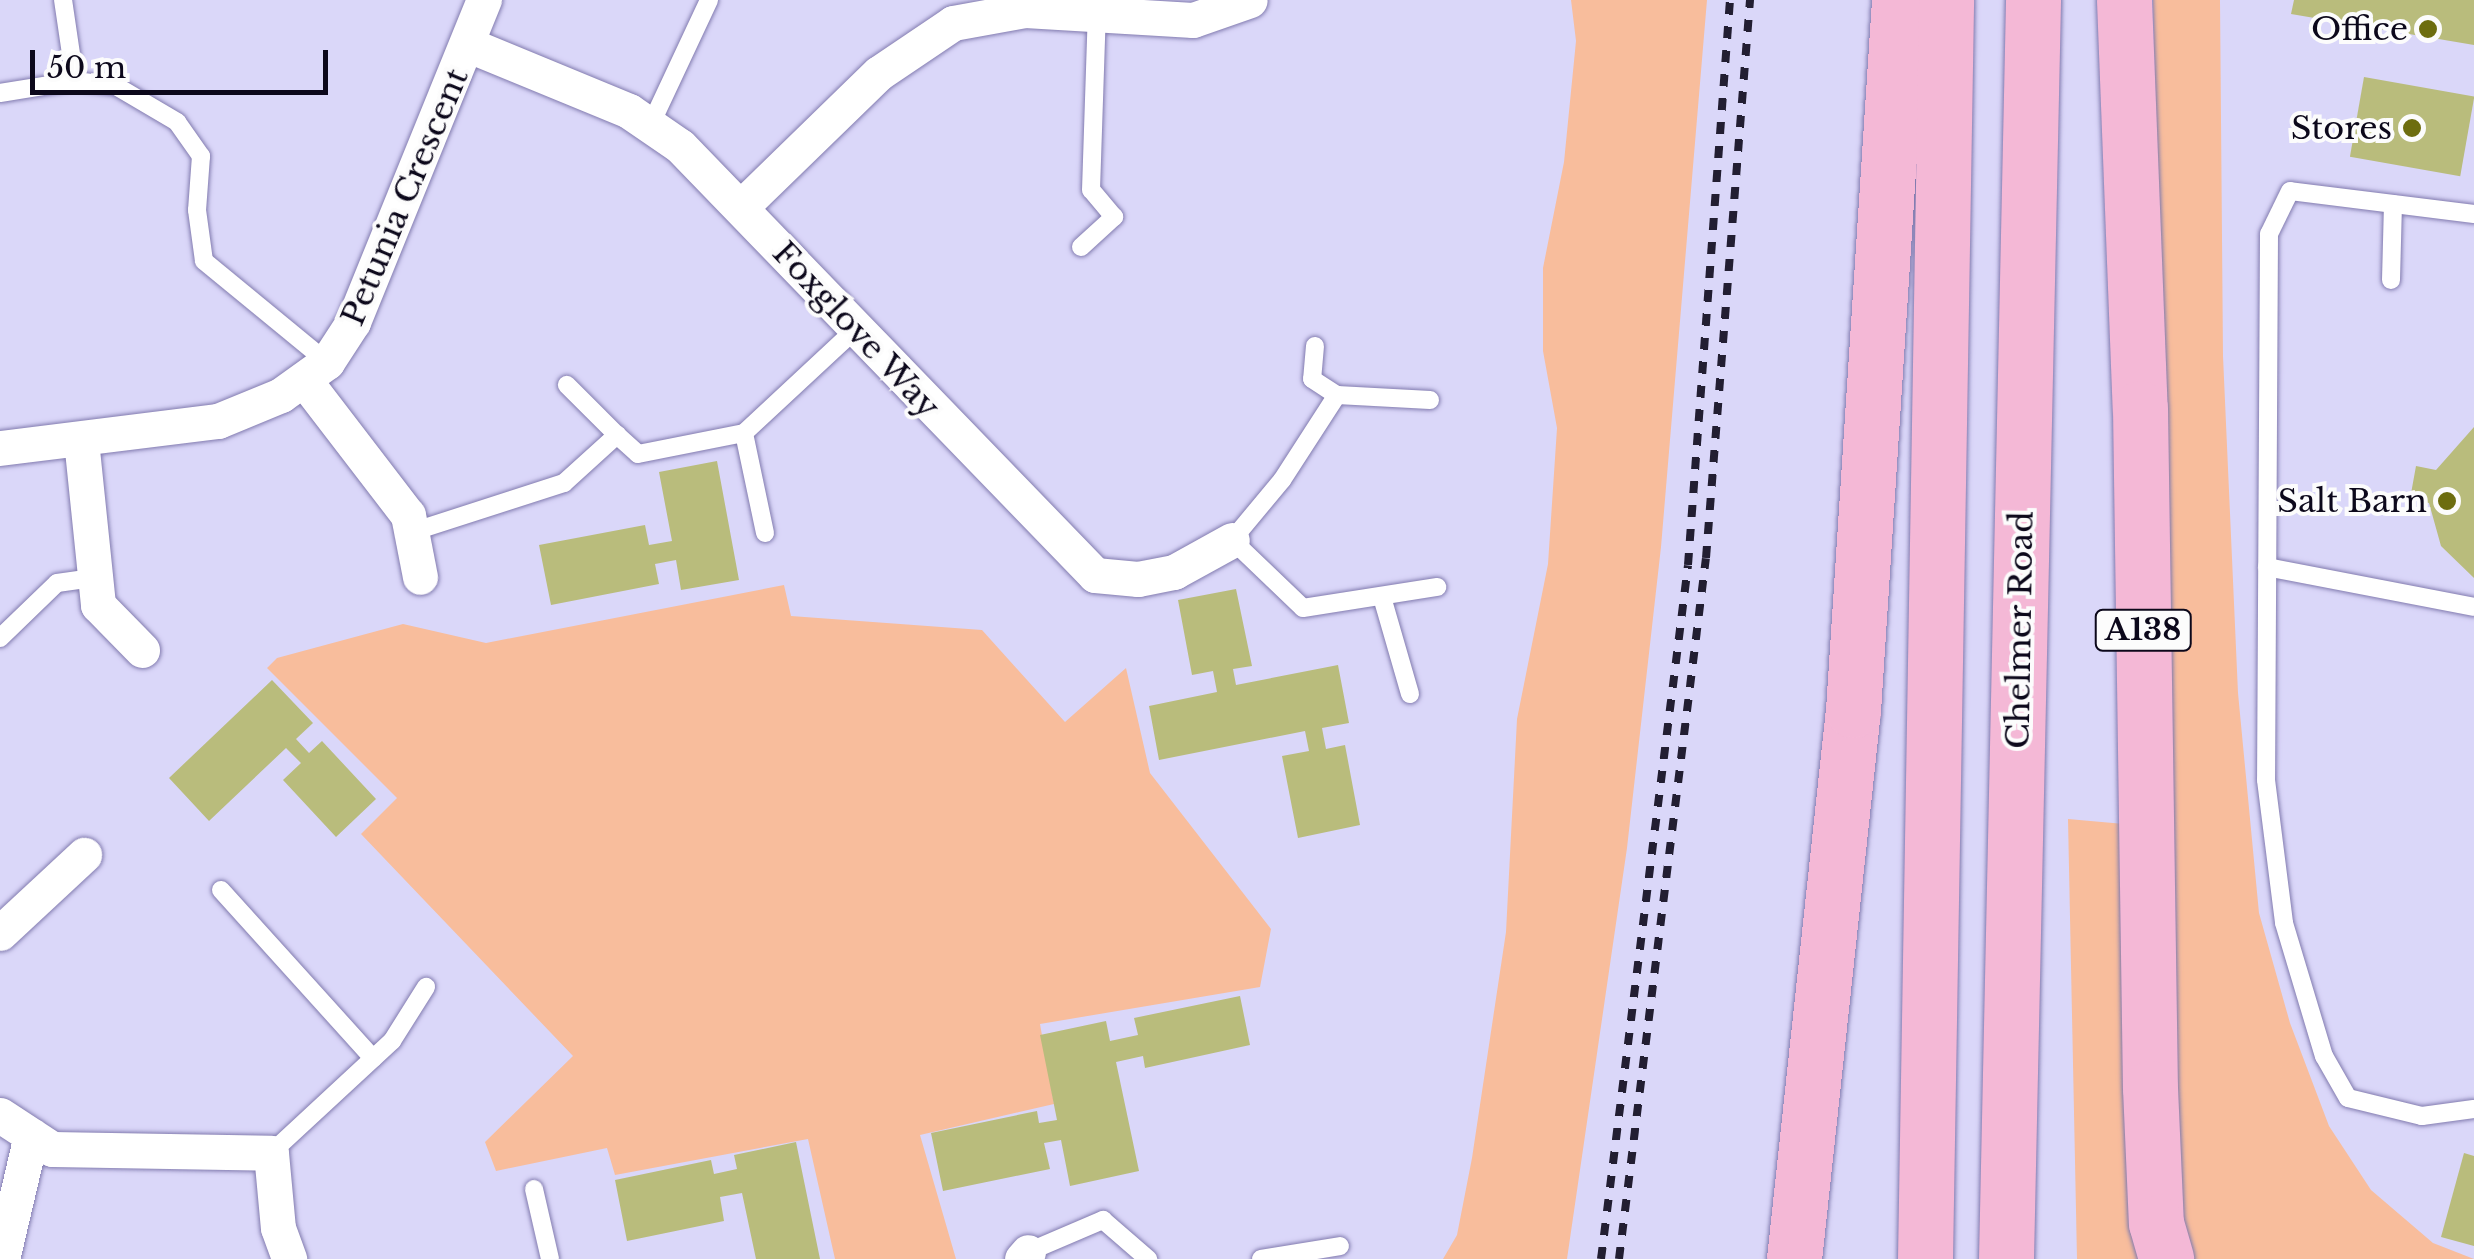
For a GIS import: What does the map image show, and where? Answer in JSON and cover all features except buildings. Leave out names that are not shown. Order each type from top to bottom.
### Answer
[{"type":"main road","points":[[1794,1259],[1853,710],[1900,0]]},
{"type":"main road","points":[[1925,1259],[1946,0]]},
{"type":"main road","name":"Chelmer Road","points":[[2006,1259],[2034,0]]},
{"type":"main road","name":"A138","points":[[2124,0],[2140,408],[2150,1088],[2156,1224],[2166,1259]]},
{"type":"street","name":"Petunia Crescent","points":[[316,371],[353,322],[469,45],[484,0]]},
{"type":"street","points":[[741,206],[922,39],[989,14],[1097,12],[1193,20],[1250,0]]},
{"type":"street","name":"Foxglove Way","points":[[469,45],[652,124],[741,206],[855,330],[1095,575],[1138,578],[1174,572],[1232,540]]},
{"type":"street","points":[[0,448],[218,421],[316,371],[408,516],[420,577]]},
{"type":"street","points":[[81,440],[98,605],[142,650]]},
{"type":"street","points":[[0,933],[84,856]]},
{"type":"street","points":[[0,1115],[52,1149],[271,1153],[278,1228],[289,1259]]},
{"type":"street","points":[[2,1259],[31,1135]]},
{"type":"lane","points":[[62,0],[75,82]]},
{"type":"lane","points":[[652,124],[708,0]]},
{"type":"lane","points":[[1082,247],[1114,217],[1090,190],[1097,12]]},
{"type":"lane","points":[[0,94],[75,82],[116,86],[177,122],[201,156],[197,210],[204,260],[316,371]]},
{"type":"lane","points":[[2474,214],[2290,191],[2269,234],[2266,780],[2284,923],[2324,1056],[2348,1098],[2422,1116],[2474,1109]]},
{"type":"lane","points":[[2390,280],[2393,204]]},
{"type":"lane","points":[[568,385],[638,454],[744,433],[855,330]]},
{"type":"lane","points":[[1315,346],[1312,379],[1337,395],[1430,400]]},
{"type":"lane","points":[[1337,395],[1282,480],[1232,540],[1303,608],[1437,587]]},
{"type":"lane","points":[[744,433],[765,532]]},
{"type":"lane","points":[[412,532],[564,484],[617,435]]},
{"type":"lane","points":[[2267,566],[2474,607]]},
{"type":"lane","points":[[0,638],[58,584],[94,578]]},
{"type":"lane","points":[[1382,597],[1410,694]]},
{"type":"lane","points":[[221,890],[373,1058]]},
{"type":"lane","points":[[271,1153],[373,1058],[426,987]]},
{"type":"lane","points":[[534,1189],[550,1259]]},
{"type":"lane","points":[[1024,1256],[1103,1220],[1148,1259]]},
{"type":"lane","points":[[1260,1259],[1340,1246]]},
{"type":"shaded area","points":[[1571,0],[1707,0],[1661,547],[1627,848],[1567,1259],[1443,1259],[1457,1235],[1472,1158],[1506,932],[1517,719],[1548,564],[1557,428],[1543,351],[1543,268],[1564,162],[1576,41]]},
{"type":"shaded area","points":[[2153,0],[2220,0],[2223,356],[2238,693],[2259,913],[2290,1023],[2329,1126],[2371,1190],[2433,1243],[2474,1259],[2189,1259],[2179,1220]]},
{"type":"shaded area","points":[[784,585],[791,616],[982,630],[1065,722],[1126,668],[1150,773],[1271,929],[1260,987],[1040,1024],[1054,1104],[920,1135],[956,1259],[835,1259],[808,1139],[615,1175],[607,1148],[496,1171],[485,1142],[573,1056],[361,834],[397,798],[267,668],[277,658],[403,624],[486,643]]},
{"type":"shaded area","points":[[2068,819],[2124,824],[2142,1259],[2077,1259]]},
{"type":"railway","points":[[1601,1259],[1688,565],[1730,0]]},
{"type":"railway","points":[[1619,1259],[1706,558],[1750,0]]},
{"type":"place","name":"Office","points":[[2428,29]]},
{"type":"place","name":"Stores","points":[[2412,128]]},
{"type":"place","name":"Salt Barn","points":[[2447,501]]}]
